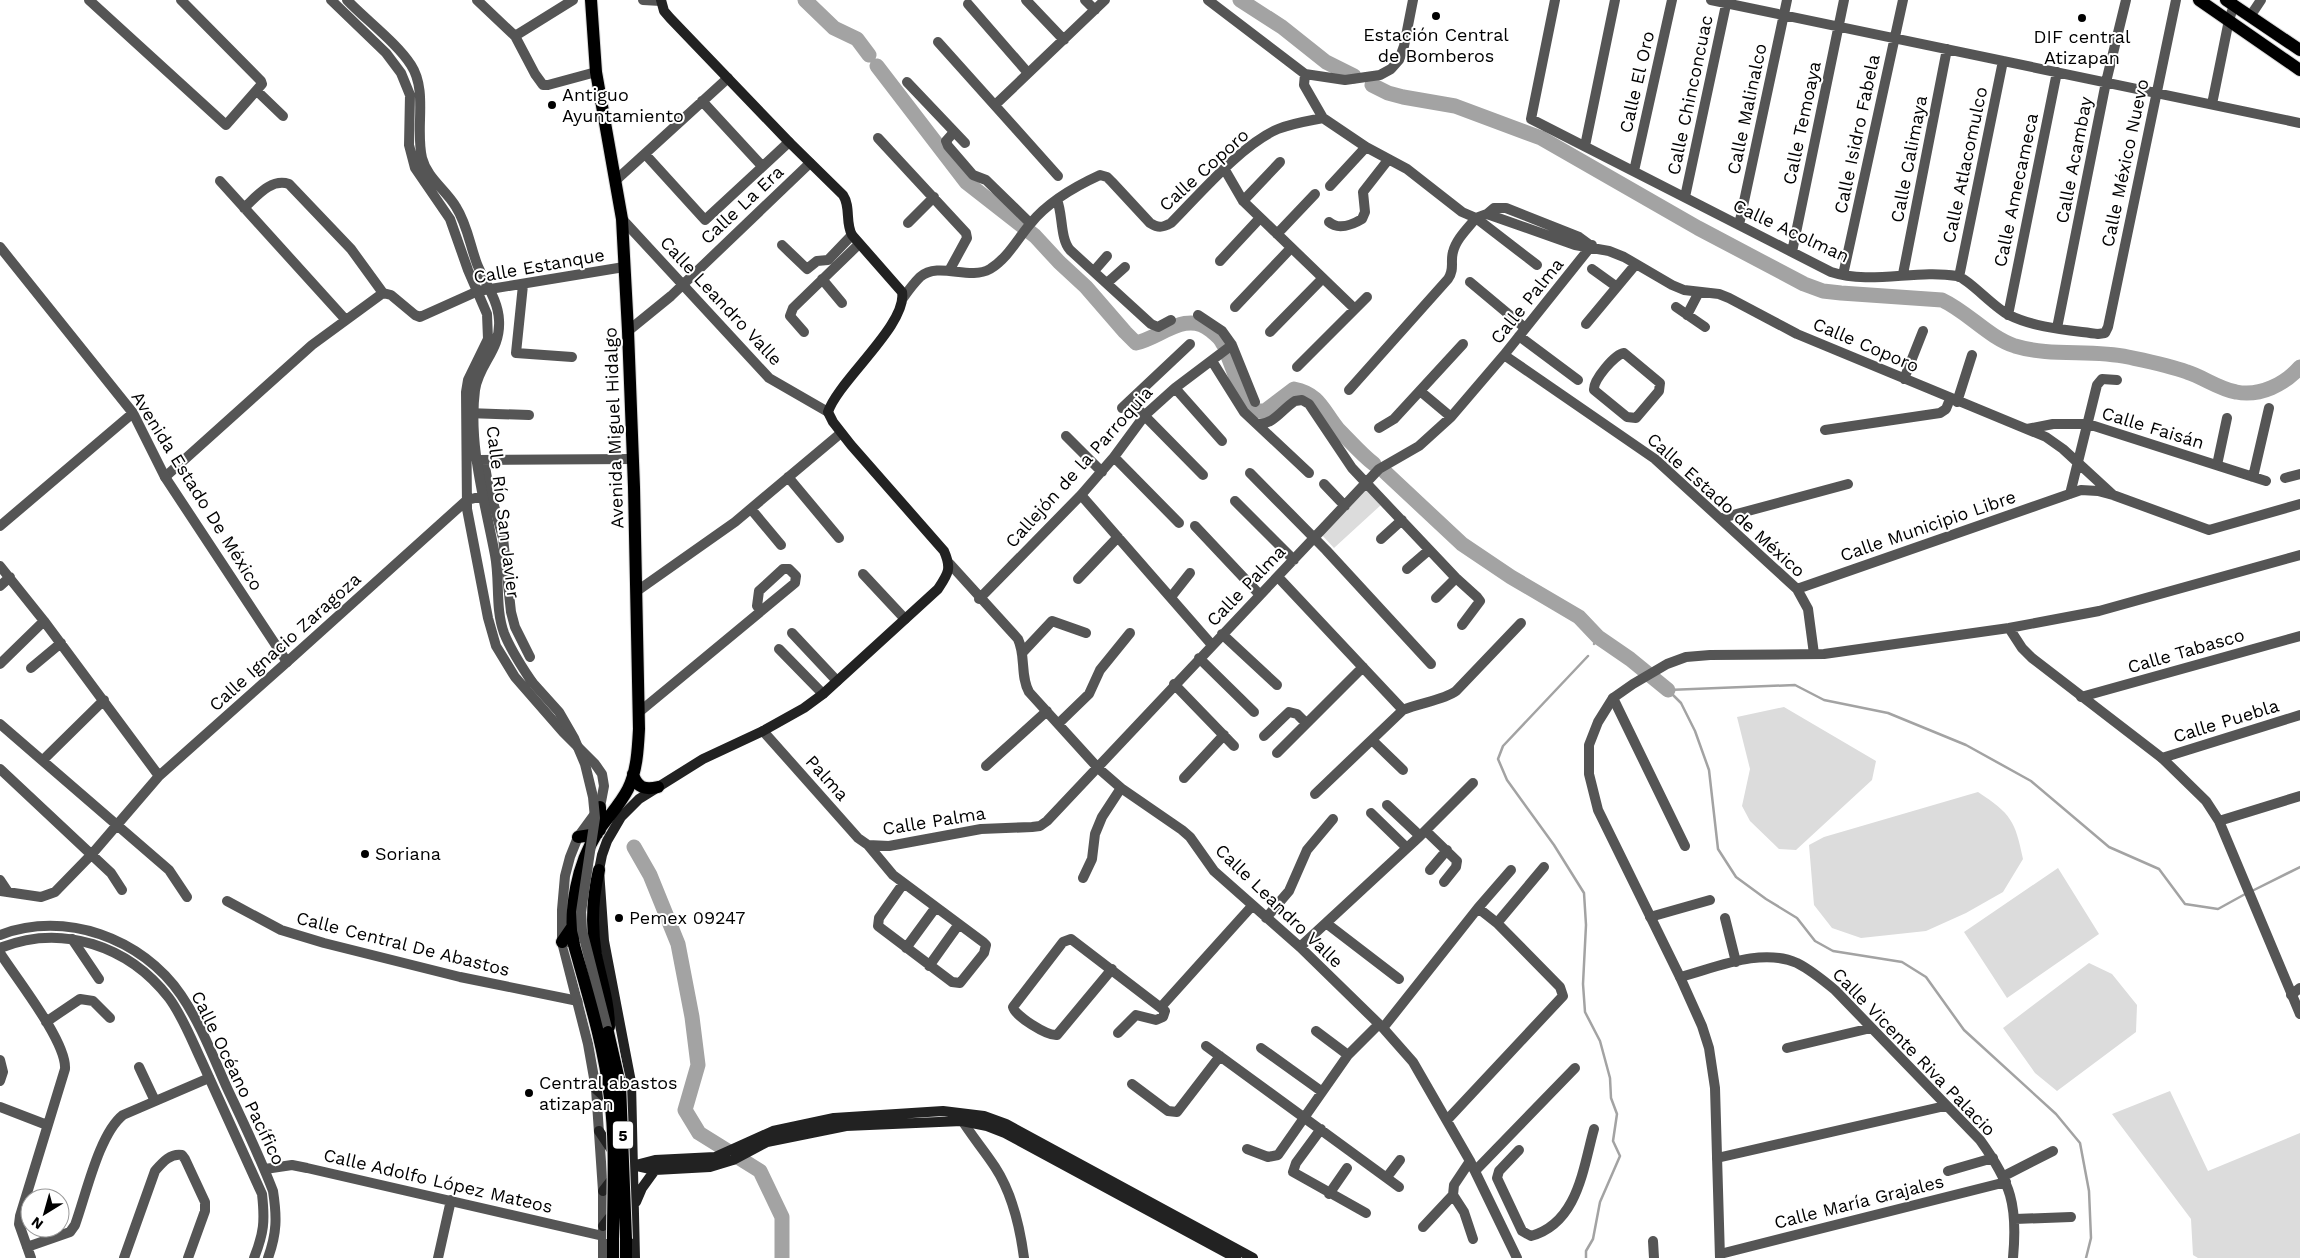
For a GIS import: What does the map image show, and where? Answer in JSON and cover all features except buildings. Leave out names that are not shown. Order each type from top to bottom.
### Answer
[{"type":"main road","name":"Avenida Miguel Hidalgo","points":[[591,0],[596,72],[622,219],[637,591],[638,744],[633,774],[628,789],[598,832],[578,876],[573,924],[568,944],[590,1003],[610,1097],[613,1141],[611,1235],[613,1258]]},
{"type":"main road","points":[[608,1032],[608,1008],[593,932],[592,909],[599,870],[607,841],[621,817],[639,800],[703,759],[763,731],[804,708],[823,694],[938,589],[946,576],[950,564],[944,551],[841,433],[828,412],[838,394],[864,363],[898,312],[903,298],[898,287],[852,235],[848,224],[846,200],[670,18],[664,11],[661,0]]},
{"type":"main road","points":[[2199,0],[2300,70]]},
{"type":"main road","points":[[2230,2],[2300,49]]},
{"type":"main road","points":[[633,774],[638,785],[642,788],[658,787]]},
{"type":"main road","points":[[576,842],[598,832],[600,807]]},
{"type":"main road","points":[[599,870],[606,957],[631,1082],[635,1258]]},
{"type":"main road","points":[[562,910],[573,924]]},
{"type":"main road","name":"Avenida Miguel Hidalgo","points":[[608,1032],[620,1084],[611,1235],[626,1258]]},
{"type":"main road","points":[[596,1089],[608,1100],[615,1099],[622,1096],[631,1082]]},
{"type":"main road","points":[[603,1191],[614,1175],[625,1168],[655,1160],[706,1158],[724,1154],[773,1131],[834,1118],[957,1111],[984,1116],[1006,1124],[1253,1258]]},
{"type":"main road","points":[[599,1131],[614,1155],[634,1165],[655,1170],[710,1166],[738,1157],[767,1142],[846,1126],[962,1121],[987,1126],[1004,1133],[1236,1258]]},
{"type":"main road","points":[[634,1205],[642,1188],[655,1170]]},
{"type":"main road","points":[[611,1235],[610,1217],[621,1215],[630,1220],[635,1228]]},
{"type":"street","points":[[89,0],[225,125],[228,124],[257,91],[262,84],[261,81],[181,0]]},
{"type":"street","name":"Calle Río San Javier","points":[[331,0],[386,53],[402,73],[410,94],[409,145],[415,168],[448,214],[468,270],[487,314],[489,327],[484,351],[468,380],[470,413],[481,460],[483,496],[495,555],[498,579],[498,607],[504,632],[514,655],[532,682]]},
{"type":"street","name":"Calle Río San Javier","points":[[347,0],[412,66],[419,87],[422,158],[432,178],[458,208],[477,265],[489,288],[499,318],[498,336],[493,354],[477,381],[470,413],[466,461],[467,500],[488,618],[496,646],[515,677],[602,774],[604,786],[600,807],[576,842],[565,876],[562,910],[596,1089],[603,1191],[611,1235],[603,1258]]},
{"type":"street","points":[[477,0],[515,36],[543,85],[596,72]]},
{"type":"street","points":[[515,36],[573,0]]},
{"type":"street","points":[[643,0],[661,0]]},
{"type":"street","points":[[1026,0],[1064,40]]},
{"type":"street","points":[[1086,0],[1095,10]]},
{"type":"street","points":[[994,105],[1105,0]]},
{"type":"street","points":[[1210,1],[1305,74],[1345,80],[1380,75],[1391,69],[1399,60],[1404,46],[1413,0]]},
{"type":"street","name":"Calle Acolman","points":[[1555,0],[1531,119],[1842,276],[1903,274],[1959,276]]},
{"type":"street","points":[[1585,146],[1615,0]]},
{"type":"street","name":"Calle El Oro","points":[[1634,171],[1672,0]]},
{"type":"street","points":[[1711,0],[2300,123]]},
{"type":"street","name":"Calle Malinalco","points":[[1739,225],[1787,0]]},
{"type":"street","name":"Calle Temoaya","points":[[1792,252],[1844,0]]},
{"type":"street","name":"Calle Isidro Fabela","points":[[1842,276],[1902,0]]},
{"type":"street","name":"Calle Acambay","points":[[2057,328],[2106,82],[2126,0]]},
{"type":"street","name":"Calle México Nuevo","points":[[2057,328],[2098,334],[2105,333],[2108,327],[2176,0]]},
{"type":"street","points":[[2251,16],[2260,0]]},
{"type":"street","name":"Calle Chinconcuac","points":[[1685,198],[1727,2]]},
{"type":"street","points":[[2212,104],[2229,20],[2230,2]]},
{"type":"street","points":[[968,4],[1028,73]]},
{"type":"street","points":[[938,42],[1058,176]]},
{"type":"street","name":"Calle Calimaya","points":[[1903,274],[1947,49]]},
{"type":"street","name":"Calle Atlacomulco","points":[[1959,276],[2003,61]]},
{"type":"street","name":"Calle Amecameca","points":[[2008,315],[2057,72]]},
{"type":"street","points":[[1305,74],[1304,85],[1323,118],[1366,147],[1406,169],[1462,212],[1476,218],[1537,265]]},
{"type":"street","points":[[615,181],[728,78]]},
{"type":"street","points":[[907,82],[965,143]]},
{"type":"street","points":[[257,91],[283,116]]},
{"type":"street","points":[[702,101],[762,166]]},
{"type":"street","name":"Calle Coporo","points":[[903,298],[921,277],[933,271],[975,274],[989,270],[1000,262],[1022,236],[1030,223],[1057,200],[1100,175],[1106,177],[1150,223],[1157,227],[1164,227],[1171,223],[1225,170],[1260,140],[1276,130],[1293,124],[1323,118]]},
{"type":"street","points":[[954,132],[946,142],[973,175],[986,180],[1030,223]]},
{"type":"street","points":[[878,138],[966,234],[968,238],[949,271]]},
{"type":"street","points":[[644,154],[705,220],[789,142]]},
{"type":"street","points":[[1330,186],[1366,147]]},
{"type":"street","points":[[1329,222],[1336,227],[1340,227],[1362,219],[1365,212],[1363,192],[1388,160]]},
{"type":"street","points":[[1243,201],[1280,162]]},
{"type":"street","name":"Calle La Era","points":[[628,331],[682,284],[810,163]]},
{"type":"street","points":[[1225,170],[1243,201],[1355,309]]},
{"type":"street","points":[[220,181],[345,319]]},
{"type":"street","points":[[165,477],[312,345],[383,293],[351,248],[289,184],[281,182],[272,184],[244,208]]},
{"type":"street","points":[[1277,234],[1315,194]]},
{"type":"street","points":[[908,223],[934,197]]},
{"type":"street","points":[[1057,200],[1062,212],[1067,247],[1155,326],[1162,325],[1170,320]]},
{"type":"street","name":"Calle Coporo","points":[[1476,218],[1487,214],[1494,208],[1506,208],[1579,237],[1591,247],[1609,251],[1672,285],[1729,298],[1797,334],[2027,429],[2055,443],[2113,495]]},
{"type":"street","points":[[1220,260],[1260,218]]},
{"type":"street","points":[[1349,390],[1448,279],[1453,269],[1452,254],[1455,246],[1476,218]]},
{"type":"street","name":"Calle Leandro Valle","points":[[622,219],[768,378],[828,412]]},
{"type":"street","points":[[782,245],[807,268],[817,261],[828,260],[852,235]]},
{"type":"street","points":[[804,332],[790,316],[793,308],[859,244]]},
{"type":"street","name":"Avenida Estado De México","points":[[0,247],[133,413],[165,477],[287,662]]},
{"type":"street","name":"Calle Palma","points":[[868,845],[890,846],[987,828],[1040,826],[1098,768],[1174,684],[1385,464],[1408,453],[1431,438],[1451,418],[1591,247]]},
{"type":"street","points":[[1235,307],[1291,248]]},
{"type":"street","points":[[1094,271],[1107,256]]},
{"type":"street","points":[[1586,324],[1636,264]]},
{"type":"street","points":[[1107,283],[1124,267]]},
{"type":"street","name":"Calle Estanque","points":[[383,293],[391,295],[420,317],[489,288],[523,285],[624,268]]},
{"type":"street","points":[[1592,268],[1617,287]]},
{"type":"street","points":[[1959,276],[2008,315],[2057,328]]},
{"type":"street","points":[[1270,332],[1323,278]]},
{"type":"street","points":[[822,279],[842,302]]},
{"type":"street","points":[[1470,282],[1522,332],[1578,380]]},
{"type":"street","points":[[523,285],[516,353],[572,357]]},
{"type":"street","points":[[1687,315],[1699,292]]},
{"type":"street","points":[[1297,367],[1366,297]]},
{"type":"street","points":[[1676,307],[1705,327]]},
{"type":"street","points":[[1198,315],[1222,331],[1232,345],[1256,402]]},
{"type":"street","points":[[1904,379],[1923,330]]},
{"type":"street","points":[[1190,344],[1126,404],[1145,415],[1203,475]]},
{"type":"street","points":[[1379,428],[1394,419],[1463,344]]},
{"type":"street","name":"Callejón de la Parroquia","points":[[979,598],[1102,472],[1145,415],[1175,388],[1232,345]]},
{"type":"street","points":[[1624,353],[1658,379],[1660,387],[1636,418],[1632,419],[1620,412],[1597,393],[1594,385],[1616,356],[1624,353]]},
{"type":"street","name":"Calle Estado de México","points":[[1504,355],[1655,459],[1722,518],[1797,589],[1808,609],[1814,654]]},
{"type":"street","points":[[1825,430],[1940,413],[1953,400],[1972,355]]},
{"type":"street","points":[[1212,361],[1244,412],[1309,473]]},
{"type":"street","points":[[2070,494],[2099,381],[2106,378],[2117,380]]},
{"type":"street","points":[[1175,388],[1222,441]]},
{"type":"street","points":[[1420,391],[1451,418]]},
{"type":"street","points":[[1257,424],[1264,425],[1272,421],[1294,401],[1302,400],[1316,412],[1346,460],[1366,483],[1456,578],[1477,596],[1480,602],[1462,625]]},
{"type":"street","points":[[2253,476],[2268,408]]},
{"type":"street","points":[[1609,426],[1620,412]]},
{"type":"street","points":[[0,526],[133,413]]},
{"type":"street","points":[[470,413],[529,415]]},
{"type":"street","points":[[2217,465],[2227,418]]},
{"type":"street","name":"Calle Faisán","points":[[2027,429],[2053,424],[2088,424],[2266,481]]},
{"type":"street","points":[[637,591],[751,509],[841,433]]},
{"type":"street","points":[[1066,436],[1102,472]]},
{"type":"street","points":[[1114,458],[1179,523]]},
{"type":"street","points":[[466,461],[632,459]]},
{"type":"street","points":[[481,460],[503,538],[511,612],[515,627],[530,657]]},
{"type":"street","points":[[1250,472],[1431,664]]},
{"type":"street","points":[[2285,478],[2300,474]]},
{"type":"street","points":[[788,477],[839,538]]},
{"type":"street","points":[[1324,484],[1345,506]]},
{"type":"street","points":[[1722,518],[1848,484]]},
{"type":"street","name":"Calle Coporo","points":[[2070,494],[2089,490],[2113,495],[2209,530],[2300,504]]},
{"type":"street","name":"Calle Municipio Libre","points":[[1797,589],[2070,494]]},
{"type":"street","name":"Callejón de la Parroquia","points":[[1081,495],[1212,645]]},
{"type":"street","name":"Calle Ignacio Zaragoza","points":[[4,891],[41,897],[55,892],[118,825],[159,776],[467,500],[483,496]]},
{"type":"street","points":[[1235,501],[1294,560]]},
{"type":"street","points":[[751,509],[781,545]]},
{"type":"street","points":[[1381,539],[1402,520]]},
{"type":"street","points":[[1195,526],[1260,595]]},
{"type":"street","points":[[1078,579],[1118,537]]},
{"type":"street","points":[[1407,569],[1429,550]]},
{"type":"street","points":[[1720,1256],[1715,1088],[1711,1058],[1702,1026],[1680,977],[1598,810],[1588,774],[1590,745],[1598,722],[1613,698],[1662,667],[1686,657],[1814,654],[2009,628],[2099,611],[2300,555]]},
{"type":"street","name":"Calle Leandro Valle","points":[[950,564],[1018,640],[1022,654],[1025,685],[1098,768],[1121,788],[1190,837],[1214,871],[1300,947],[1381,1026],[1413,1062],[1470,1161],[1495,1209],[1517,1258]]},
{"type":"street","points":[[0,566],[61,643],[159,776]]},
{"type":"street","points":[[1171,597],[1190,573]]},
{"type":"street","points":[[864,574],[905,619]]},
{"type":"street","points":[[0,586],[10,577]]},
{"type":"street","points":[[1278,577],[1403,710]]},
{"type":"street","points":[[1436,598],[1456,578]]},
{"type":"street","points":[[638,707],[654,700],[761,611]]},
{"type":"street","points":[[0,664],[44,621]]},
{"type":"street","points":[[1022,654],[1052,621],[1086,633]]},
{"type":"street","points":[[1315,794],[1403,710],[1451,695],[1521,623]]},
{"type":"street","points":[[2009,628],[2022,648],[2032,658],[2162,758],[2206,801],[2219,820],[2251,898],[2296,991],[2300,1014]]},
{"type":"street","points":[[792,633],[837,681]]},
{"type":"street","points":[[1058,724],[1088,694],[1100,670],[1130,633]]},
{"type":"street","points":[[1222,634],[1277,685]]},
{"type":"street","name":"Calle Tabasco","points":[[2082,697],[2300,636]]},
{"type":"street","points":[[31,668],[61,643]]},
{"type":"street","points":[[779,649],[823,694]]},
{"type":"street","points":[[1199,658],[1254,712]]},
{"type":"street","points":[[1277,753],[1363,667]]},
{"type":"street","name":"Avenida Miguel Hidalgo","points":[[532,682],[559,712],[574,738],[585,764],[593,797],[595,818],[581,912],[582,930],[608,1032]]},
{"type":"street","points":[[1174,684],[1234,746]]},
{"type":"street","points":[[1613,698],[1685,846]]},
{"type":"street","points":[[43,760],[104,700]]},
{"type":"street","points":[[986,766],[1047,711]]},
{"type":"street","points":[[1264,736],[1289,712],[1298,714],[1306,722]]},
{"type":"street","name":"Calle Puebla","points":[[2162,758],[2300,715]]},
{"type":"street","points":[[0,724],[169,870],[187,897]]},
{"type":"street","name":"Palma","points":[[763,731],[858,838],[868,845],[884,866],[903,884],[960,924],[986,945],[984,954],[960,983],[952,982],[929,966]]},
{"type":"street","points":[[1184,778],[1224,735]]},
{"type":"street","points":[[1372,740],[1403,770]]},
{"type":"street","points":[[0,769],[92,854],[111,873],[122,890]]},
{"type":"street","points":[[1300,947],[1423,834],[1473,783]]},
{"type":"street","points":[[1083,878],[1092,859],[1095,834],[1102,817],[1121,788]]},
{"type":"street","points":[[2219,820],[2300,796]]},
{"type":"street","points":[[1387,805],[1456,858],[1458,864],[1444,882]]},
{"type":"street","points":[[1371,813],[1407,848]]},
{"type":"street","points":[[1266,918],[1289,891],[1307,850],[1333,819]]},
{"type":"street","points":[[576,842],[578,876]]},
{"type":"street","points":[[1430,870],[1447,850]]},
{"type":"street","points":[[1497,923],[1544,867]]},
{"type":"street","points":[[1247,1148],[1268,1158],[1275,1157],[1306,1117],[1321,1091],[1348,1056],[1381,1026],[1511,870]]},
{"type":"street","points":[[0,880],[4,891]]},
{"type":"street","points":[[903,884],[877,922],[880,930],[929,966],[960,924]]},
{"type":"street","points":[[1650,917],[1710,900]]},
{"type":"street","name":"Calle Central De Abastos","points":[[227,901],[281,930],[324,943],[460,977],[578,1001]]},
{"type":"street","points":[[1164,1005],[1252,906]]},
{"type":"street","points":[[906,948],[936,907]]},
{"type":"street","points":[[1447,1120],[1563,996],[1560,987],[1497,923],[1478,908]]},
{"type":"street","points":[[1725,918],[1736,962]]},
{"type":"street","points":[[1326,923],[1399,980]]},
{"type":"street","name":"Calle Océano Pacífico","points":[[0,935],[22,928],[40,926],[62,926],[101,934],[122,944],[158,968],[174,985],[190,1009],[265,1169],[273,1191],[277,1217],[274,1240],[268,1258]]},
{"type":"street","name":"Calle Océano Pacífico","points":[[0,948],[12,943],[44,938],[72,939],[93,943],[130,961],[159,986],[180,1015],[262,1194],[265,1220],[263,1235],[254,1258]]},
{"type":"street","points":[[72,939],[99,979]]},
{"type":"street","points":[[1112,969],[1057,1035],[1049,1034],[1014,1012],[1015,1003],[1066,939],[1075,940],[1112,969],[1164,1005],[1165,1012],[1160,1019],[1136,1015],[1118,1033]]},
{"type":"street","points":[[0,954],[46,1022],[66,1060],[66,1068],[20,1216],[20,1224],[31,1258]]},
{"type":"street","name":"Calle Vicente Riva Palacio","points":[[1680,977],[1752,958],[1774,957],[1796,962],[1814,972],[1835,990],[1945,1106],[1980,1140],[1993,1158],[2005,1179],[2012,1200],[2015,1219],[2013,1258]]},
{"type":"street","points":[[46,1022],[80,999],[93,1001],[110,1018]]},
{"type":"street","points":[[1787,1048],[1871,1028]]},
{"type":"street","points":[[1316,1031],[1348,1056]]},
{"type":"street","points":[[1206,1046],[1306,1117],[1399,1187]]},
{"type":"street","points":[[1261,1048],[1321,1091]]},
{"type":"street","points":[[1132,1084],[1168,1111],[1176,1112],[1220,1056]]},
{"type":"street","points":[[0,1060],[3,1072],[0,1081]]},
{"type":"street","points":[[139,1067],[155,1101]]},
{"type":"street","points":[[1475,1171],[1575,1068]]},
{"type":"street","points":[[27,1248],[70,1232],[75,1225],[106,1136],[111,1127],[123,1115],[209,1078]]},
{"type":"street","points":[[1717,1158],[1945,1106]]},
{"type":"street","points":[[0,1107],[47,1125]]},
{"type":"street","points":[[957,1111],[962,1121],[996,1168],[1008,1191],[1022,1240],[1024,1258]]},
{"type":"street","points":[[1519,1150],[1497,1175],[1508,1201],[1526,1234],[1536,1234],[1564,1216],[1576,1193],[1594,1128]]},
{"type":"street","points":[[1321,1129],[1296,1163],[1293,1172],[1329,1194],[1366,1213]]},
{"type":"street","name":"Calle María Grajales","points":[[1720,1256],[2005,1179],[2053,1152]]},
{"type":"street","points":[[124,1258],[155,1171],[163,1161],[177,1154],[182,1155],[185,1159],[205,1202],[205,1211],[188,1258]]},
{"type":"street","points":[[1948,1171],[1993,1158]]},
{"type":"street","points":[[1386,1177],[1400,1160]]},
{"type":"street","points":[[1470,1161],[1452,1190],[1464,1212],[1473,1239]]},
{"type":"street","name":"Calle Adolfo López Mateos","points":[[265,1169],[292,1165],[611,1235]]},
{"type":"street","points":[[1329,1194],[1347,1168]]},
{"type":"street","points":[[1423,1227],[1453,1194]]},
{"type":"street","points":[[438,1258],[451,1200]]},
{"type":"street","points":[[1495,1209],[1508,1201]]},
{"type":"street","points":[[2015,1219],[2071,1217]]},
{"type":"street","points":[[1653,1241],[1654,1258]]},
{"type":"shaded area","points":[[1367,487],[1382,504],[1334,548],[1322,535]]},
{"type":"shaded area","points":[[1784,707],[1876,761],[1872,780],[1796,850],[1779,849],[1750,821],[1742,806],[1750,769],[1737,717]]},
{"type":"shaded area","points":[[1978,792],[1998,806],[2010,819],[2020,846],[2023,859],[2003,892],[1966,913],[1926,931],[1861,938],[1832,928],[1814,905],[1809,845],[1824,837]]},
{"type":"shaded area","points":[[2058,868],[2099,934],[2007,998],[1964,932]]},
{"type":"shaded area","points":[[2089,963],[2112,974],[2137,1005],[2136,1032],[2057,1091],[2035,1073],[2003,1028]]},
{"type":"shaded area","points":[[2170,1091],[2208,1171],[2300,1133],[2300,1258],[2198,1258],[2193,1255],[2191,1219],[2112,1114]]},
{"type":"waterway","points":[[805,0],[834,28],[857,39],[869,55]]},
{"type":"waterway","points":[[1240,0],[1282,27],[1326,62],[1354,76]]},
{"type":"waterway","points":[[877,66],[966,182],[1035,236],[1086,287],[1136,343],[1173,327],[1192,323],[1210,330],[1223,344]]},
{"type":"waterway","points":[[1372,85],[1388,93],[1403,97],[1455,106],[1541,138],[1698,228],[1804,284],[1823,291],[1942,300],[1961,311],[1996,337],[2015,346],[2043,351],[2100,353],[2158,363],[2193,374],[2236,392],[2254,393],[2271,388],[2287,379],[2300,367]]},
{"type":"waterway","points":[[1228,356],[1242,393],[1254,411],[1265,411],[1294,389],[1303,391],[1320,404],[1338,429],[1374,464]]},
{"type":"waterway","points":[[1385,472],[1462,544],[1511,577],[1579,617],[1598,637],[1630,659],[1668,690]]},
{"type":"waterway","points":[[1594,644],[1598,637]]},
{"type":"waterway","points":[[1586,1258],[1586,1251],[1593,1239],[1600,1202],[1620,1156],[1613,1141],[1617,1114],[1611,1098],[1610,1078],[1600,1041],[1585,1012],[1583,984],[1586,925],[1584,893],[1554,845],[1507,780],[1498,759],[1503,746],[1588,656]]},
{"type":"waterway","points":[[1668,690],[1795,685],[1824,700],[1888,713],[1966,745],[2031,781],[2109,847],[2159,869],[2185,904],[2218,909],[2247,893]]},
{"type":"waterway","points":[[1668,690],[1681,703],[1695,731],[1709,770],[1718,849],[1736,877],[1766,899],[1797,918],[1815,941],[1833,951],[1902,962],[1926,977],[1964,1030],[2056,1114],[2080,1143],[2089,1191],[2091,1238],[2086,1258]]},
{"type":"waterway","points":[[634,847],[650,875],[678,944],[692,1017],[698,1065],[685,1110],[699,1133],[760,1171],[782,1217],[782,1258]]},
{"type":"waterway","points":[[2252,891],[2300,867]]},
{"type":"place","name":"Estación Central de Bomberos","points":[[1436,16]]},
{"type":"place","name":"DIF central Atizapan","points":[[2082,18]]},
{"type":"place","name":"Antiguo Ayuntamiento","points":[[552,105]]},
{"type":"place","name":"Soriana","points":[[365,854]]},
{"type":"place","name":"Pemex 09247","points":[[619,918]]},
{"type":"place","name":"Central abastos atizapan","points":[[529,1093]]}]
